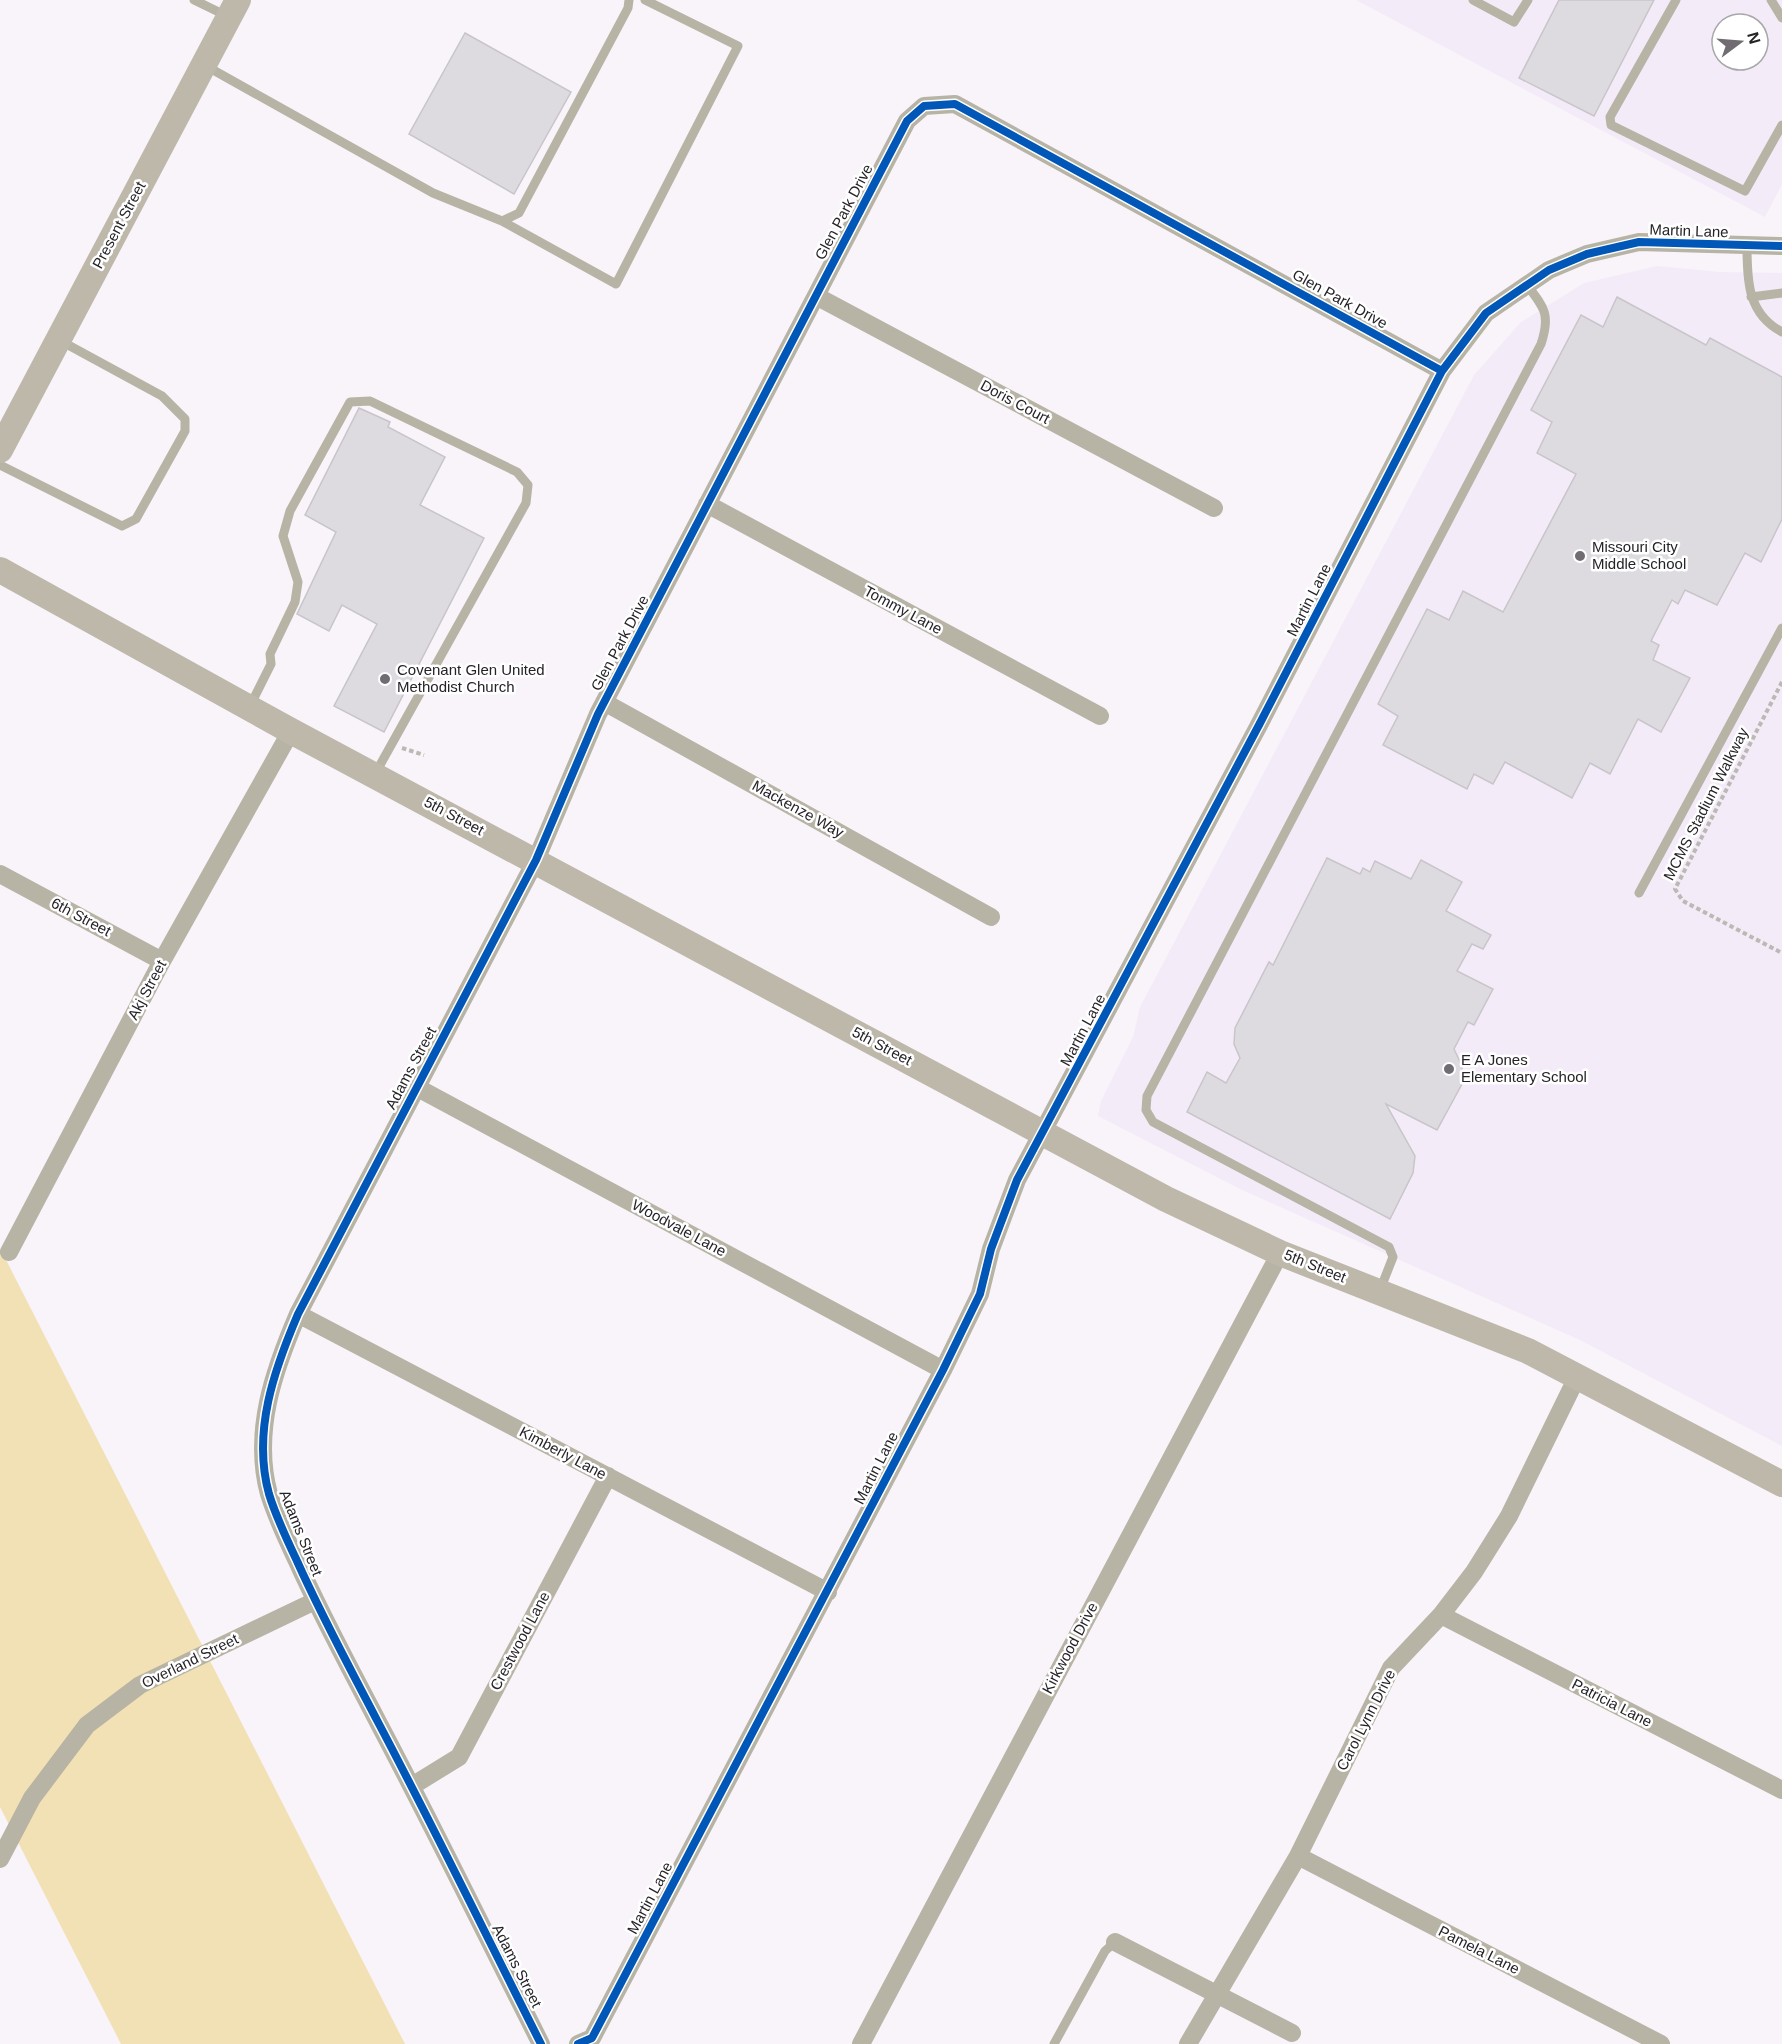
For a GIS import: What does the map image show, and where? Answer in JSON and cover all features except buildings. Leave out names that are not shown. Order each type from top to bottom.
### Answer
[{"type":"main road","name":"Present Street","points":[[0,450],[234,8]]},
{"type":"main road","name":"5th Street","points":[[0,570],[291,731],[1166,1199],[1280,1253],[1528,1351],[1782,1484]]},
{"type":"street","name":"Glen Park Drive","points":[[536,860],[604,702],[907,121],[924,106],[955,104],[1442,371]]},
{"type":"street","name":"Martin Lane","points":[[578,2044],[592,2038],[943,1370],[980,1294],[990,1248],[1017,1180],[1044,1134],[1265,715],[1442,371],[1486,313],[1549,270],[1587,254],[1639,242],[1782,246]]},
{"type":"street","name":"Doris Court","points":[[816,296],[1214,508]]},
{"type":"street","name":"Tommy Lane","points":[[707,504],[1100,716]]},
{"type":"street","name":"Mackenze Way","points":[[604,702],[991,916]]},
{"type":"street","name":"Akj Street","points":[[9,1252],[162,961],[291,731]]},
{"type":"street","name":"Adams Street","points":[[536,860],[298,1314],[276,1363],[267,1404],[263,1443],[269,1493],[315,1601],[412,1786],[541,2044]]},
{"type":"street","name":"6th Street","points":[[0,874],[162,961]]},
{"type":"street","name":"Woodvale Lane","points":[[416,1087],[943,1370]]},
{"type":"street","name":"Kirkwood Drive","points":[[861,2044],[1280,1253]]},
{"type":"street","name":"Kimberly Lane","points":[[298,1314],[828,1592]]},
{"type":"street","name":"Carol Lynn Drive","points":[[1188,2044],[1298,1856],[1391,1668],[1442,1615],[1474,1572],[1509,1516],[1578,1376]]},
{"type":"street","name":"Crestwood Lane","points":[[412,1786],[459,1757],[608,1476]]},
{"type":"street","name":"Overland Street","points":[[0,1859],[32,1798],[87,1725],[140,1685],[315,1601]]},
{"type":"street","name":"Patricia Lane","points":[[1442,1615],[1782,1790]]},
{"type":"street","name":"Pamela Lane","points":[[1298,1856],[1661,2044]]},
{"type":"street","points":[[1115,1942],[1218,1993],[1291,2038]]},
{"type":"lane","points":[[194,0],[234,8]]},
{"type":"lane","points":[[502,221],[519,213],[628,8],[629,0]]},
{"type":"lane","points":[[204,65],[433,193],[502,221],[616,284],[738,46],[645,0]]},
{"type":"lane","points":[[1473,0],[1514,22],[1528,0]]},
{"type":"lane","points":[[1676,0],[1610,117],[1611,125],[1745,191],[1782,125]]},
{"type":"lane","points":[[1771,0],[1782,18]]},
{"type":"lane","points":[[1747,246],[1751,297],[1767,324],[1782,332]]},
{"type":"lane","points":[[1379,1292],[1393,1257],[1389,1247],[1153,1122],[1146,1110],[1147,1096],[1541,344],[1547,318],[1544,307],[1526,284]]},
{"type":"lane","points":[[1751,297],[1782,293]]},
{"type":"lane","points":[[0,465],[122,526],[135,519],[185,431],[185,419],[162,396],[57,340]]},
{"type":"lane","points":[[249,708],[271,664],[270,654],[295,602],[298,582],[283,536],[290,511],[350,402],[370,400],[517,472],[528,484],[526,503],[375,775]]},
{"type":"lane","points":[[1639,894],[1782,628]]},
{"type":"lane","points":[[1054,2044],[1105,1951],[1115,1942]]},
{"type":"path","points":[[392,744],[424,754]]},
{"type":"shaded area","points":[[1356,0],[1782,0],[1782,184],[1765,217]]},
{"type":"shaded area","points":[[1657,266],[1720,272],[1782,273],[1782,1446],[1580,1340],[1242,1190],[1098,1116],[1101,1101],[1133,1037],[1140,1007],[1474,375],[1521,322],[1584,283]]},
{"type":"shaded area","points":[[0,1248],[405,2044],[121,2044],[0,1807]]},
{"type":"cycle path","points":[[541,2044],[327,1623],[282,1528],[269,1494],[264,1471],[264,1425],[268,1402],[281,1357],[298,1314],[536,860],[598,714],[907,121],[924,106],[955,104],[1442,371]]},
{"type":"cycle path","points":[[578,2044],[592,2038],[943,1370],[980,1294],[991,1249],[1017,1180],[1259,725],[1442,371],[1486,313],[1549,270],[1587,254],[1639,242],[1782,246]]},
{"type":"place","name":"Missouri City Middle School","points":[[1580,556]]},
{"type":"place","name":"Covenant Glen United Methodist Church","points":[[385,679]]},
{"type":"place","name":"E A Jones Elementary School","points":[[1449,1069]]}]
